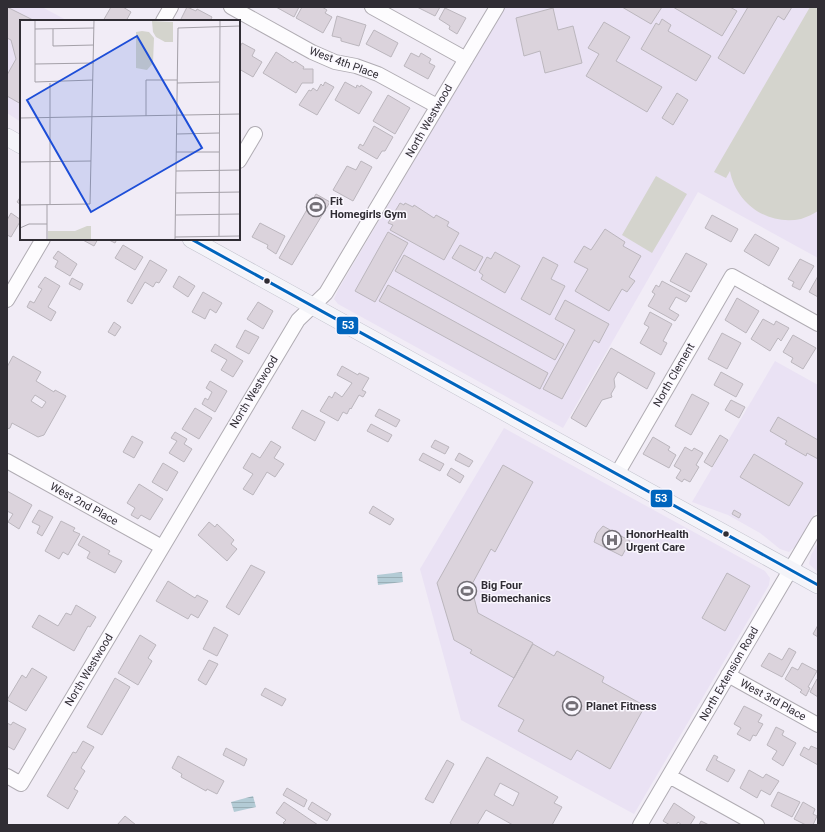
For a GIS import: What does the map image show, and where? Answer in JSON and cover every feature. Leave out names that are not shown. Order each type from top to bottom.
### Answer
[{"type":"main road","points":[[7,137],[20,144]]},
{"type":"main road","points":[[193,240],[818,585]]},
{"type":"street","points":[[164,20],[171,7]]},
{"type":"street","name":"West 4th Place","points":[[231,7],[312,52],[335,62],[356,66],[378,74],[437,106]]},
{"type":"street","points":[[372,7],[466,59]]},
{"type":"street","name":"North Westwood","points":[[7,776],[21,784],[298,320],[326,293],[466,59],[493,8]]},
{"type":"street","points":[[240,159],[255,134]]},
{"type":"street","points":[[7,300],[42,240]]},
{"type":"street","name":"North Clement","points":[[617,474],[732,276],[818,324]]},
{"type":"street","name":"West 2nd Place","points":[[7,461],[162,547]]},
{"type":"street","name":"North Extension Road","points":[[640,825],[818,523]]},
{"type":"street","name":"West 3rd Place","points":[[728,675],[818,725]]},
{"type":"street","points":[[669,776],[757,825]]},
{"type":"shaded area","points":[[7,7],[42,7],[66,20],[20,20],[20,121],[7,113]]},
{"type":"shaded area","points":[[505,7],[818,7],[818,258],[698,192],[563,428],[338,304],[334,299]]},
{"type":"shaded area","points":[[810,7],[818,7],[818,211],[801,219],[776,219],[755,210],[746,202],[733,183],[730,171],[726,178],[714,172]]},
{"type":"shaded area","points":[[656,176],[687,194],[652,253],[622,235]]},
{"type":"shaded area","points":[[775,361],[818,385],[818,509],[798,544],[789,552],[780,549],[760,533],[728,515],[692,502]]},
{"type":"shaded area","points":[[504,428],[765,571],[770,578],[769,585],[634,814],[461,720],[420,569]]},
{"type":"shaded area","points":[[818,543],[818,572],[809,564],[811,555]]},
{"type":"water","points":[[402,572],[403,582],[378,585],[377,575]]},
{"type":"water","points":[[253,796],[256,807],[234,812],[231,802]]},
{"type":"building","points":[[7,7],[33,20],[20,20],[20,103],[7,96],[7,75],[16,59],[11,40],[7,38]]},
{"type":"building","points":[[111,7],[123,7],[131,12],[127,20],[104,20]]},
{"type":"building","points":[[187,7],[196,11],[197,9],[212,17],[210,20],[180,20]]},
{"type":"building","points":[[276,7],[299,7],[294,17]]},
{"type":"building","points":[[302,7],[322,7],[327,10],[325,13],[332,17],[323,33],[296,18]]},
{"type":"building","points":[[417,7],[440,7],[435,16]]},
{"type":"building","points":[[622,7],[662,7],[651,24]]},
{"type":"building","points":[[673,7],[730,7],[737,11],[722,36]]},
{"type":"building","points":[[748,7],[792,7],[784,20],[778,16],[744,74],[718,58]]},
{"type":"building","points":[[445,8],[466,18],[457,34],[449,29],[450,26],[439,19]]},
{"type":"building","points":[[553,8],[558,30],[573,26],[582,63],[545,73],[540,51],[524,56],[516,18]]},
{"type":"building","points":[[337,16],[366,25],[359,46],[341,41],[341,38],[332,36]]},
{"type":"building","points":[[662,19],[671,25],[668,31],[711,56],[696,81],[641,49],[656,23],[659,25]]},
{"type":"building","points":[[604,22],[630,37],[616,61],[662,87],[647,112],[586,76],[599,54],[588,48]]},
{"type":"building","points":[[374,30],[398,43],[391,57],[366,44]]},
{"type":"building","points":[[242,43],[255,50],[252,56],[262,62],[253,77],[240,70],[240,47]]},
{"type":"building","points":[[276,52],[293,63],[295,61],[304,67],[303,69],[313,69],[313,83],[302,83],[296,93],[263,73]]},
{"type":"building","points":[[411,53],[419,57],[421,53],[431,59],[429,63],[435,66],[428,79],[404,66]]},
{"type":"building","points":[[325,82],[334,87],[317,115],[299,105],[309,90],[311,91],[313,88],[317,91],[321,84],[323,86]]},
{"type":"building","points":[[345,82],[356,88],[357,85],[360,87],[361,85],[372,92],[359,114],[335,100]]},
{"type":"building","points":[[677,93],[688,100],[673,125],[662,118]]},
{"type":"building","points":[[388,95],[410,108],[395,134],[373,121]]},
{"type":"building","points":[[374,126],[393,137],[385,151],[382,151],[377,159],[358,148],[360,144],[363,146]]},
{"type":"building","points":[[361,161],[372,167],[353,201],[333,190],[347,166],[356,170]]},
{"type":"building","points":[[316,194],[330,202],[292,265],[279,258]]},
{"type":"building","points":[[20,198],[20,204],[17,202]]},
{"type":"building","points":[[400,203],[404,205],[405,203],[413,207],[414,205],[434,218],[436,215],[449,222],[447,226],[459,233],[444,260],[390,230],[393,225],[388,223]]},
{"type":"building","points":[[11,213],[20,219],[11,237],[7,235],[7,220]]},
{"type":"building","points":[[712,215],[738,229],[731,242],[705,228]]},
{"type":"building","points":[[260,223],[285,236],[276,254],[267,248],[268,245],[252,237]]},
{"type":"building","points":[[605,229],[625,242],[623,246],[641,256],[629,277],[635,281],[627,292],[622,289],[609,311],[575,291],[588,269],[574,262],[584,246],[591,250]]},
{"type":"building","points":[[388,232],[408,243],[375,302],[355,291]]},
{"type":"building","points":[[755,234],[779,248],[769,266],[744,251]]},
{"type":"building","points":[[83,240],[97,240],[94,246]]},
{"type":"building","points":[[109,240],[116,240],[115,243]]},
{"type":"building","points":[[123,245],[143,257],[135,270],[115,258]]},
{"type":"building","points":[[460,245],[483,257],[475,271],[452,258]]},
{"type":"building","points":[[58,251],[77,264],[70,276],[55,267],[58,261],[53,258]]},
{"type":"building","points":[[495,252],[520,266],[505,293],[481,279],[483,275],[479,272],[487,257],[491,259]]},
{"type":"building","points":[[686,253],[707,264],[691,292],[670,281]]},
{"type":"building","points":[[404,255],[564,344],[555,360],[395,271]]},
{"type":"building","points":[[543,257],[558,265],[551,279],[565,286],[550,315],[521,299]]},
{"type":"building","points":[[800,259],[814,266],[800,290],[792,286],[794,282],[788,279]]},
{"type":"building","points":[[150,260],[167,270],[159,283],[156,282],[153,287],[145,282],[132,304],[127,301]]},
{"type":"building","points":[[179,276],[195,286],[188,297],[173,287]]},
{"type":"building","points":[[818,276],[818,297],[809,292]]},
{"type":"building","points":[[45,277],[60,286],[48,307],[56,312],[51,321],[27,307],[30,301],[34,303],[42,289],[38,287]]},
{"type":"building","points":[[72,278],[83,284],[80,290],[69,284]]},
{"type":"building","points":[[662,281],[690,296],[686,302],[676,297],[669,309],[679,315],[675,321],[648,306],[655,294],[652,292],[656,285],[659,287]]},
{"type":"building","points":[[388,285],[548,373],[540,389],[379,301]]},
{"type":"building","points":[[203,292],[222,303],[216,313],[210,309],[205,319],[192,312]]},
{"type":"building","points":[[737,298],[759,311],[746,333],[725,320]]},
{"type":"building","points":[[565,300],[609,324],[599,343],[594,340],[562,399],[543,389],[575,330],[555,319]]},
{"type":"building","points":[[258,302],[273,311],[263,329],[247,319]]},
{"type":"building","points":[[650,312],[672,324],[663,341],[667,343],[661,355],[640,343],[649,327],[644,324]]},
{"type":"building","points":[[763,319],[774,325],[776,321],[789,328],[781,341],[778,338],[770,351],[751,339]]},
{"type":"building","points":[[114,322],[121,327],[115,336],[108,332]]},
{"type":"building","points":[[245,330],[259,337],[249,354],[236,347]]},
{"type":"building","points":[[722,333],[741,343],[727,369],[708,359]]},
{"type":"building","points":[[793,335],[816,348],[803,369],[791,362],[793,358],[783,352]]},
{"type":"building","points":[[215,344],[243,361],[233,377],[221,370],[227,360],[211,351]]},
{"type":"building","points":[[611,348],[655,373],[647,389],[618,372],[614,379],[615,387],[611,394],[612,397],[602,400],[586,427],[571,418]]},
{"type":"building","points":[[13,356],[41,372],[36,381],[54,392],[55,390],[66,396],[44,435],[38,437],[12,423],[10,428],[7,429],[7,367]],"holes":[[[35,395],[46,402],[42,408],[31,401]]]},
{"type":"building","points":[[342,366],[358,375],[359,373],[369,378],[362,390],[366,392],[363,397],[359,395],[347,414],[343,412],[338,421],[320,411],[329,396],[332,398],[335,392],[342,397],[352,383],[337,375]]},
{"type":"building","points":[[721,372],[743,384],[736,397],[714,385]]},
{"type":"building","points":[[210,381],[227,391],[215,412],[202,404],[205,398],[208,400],[212,392],[206,388]]},
{"type":"building","points":[[692,394],[709,403],[691,435],[675,426]]},
{"type":"building","points":[[731,400],[745,407],[739,418],[725,410]]},
{"type":"building","points":[[195,408],[212,418],[199,439],[182,429]]},
{"type":"building","points":[[379,409],[400,420],[396,427],[375,416]]},
{"type":"building","points":[[302,410],[325,422],[315,441],[292,428]]},
{"type":"building","points":[[778,417],[818,440],[818,459],[807,453],[806,456],[785,444],[787,441],[770,431]]},
{"type":"building","points":[[371,424],[392,435],[388,442],[367,431]]},
{"type":"building","points":[[175,432],[187,439],[184,444],[192,449],[184,462],[169,453],[177,441],[171,438]]},
{"type":"building","points":[[720,435],[728,440],[712,467],[704,462]]},
{"type":"building","points":[[132,436],[143,442],[134,458],[123,452]]},
{"type":"building","points":[[653,437],[670,447],[668,450],[676,455],[669,468],[643,454]]},
{"type":"building","points":[[435,440],[449,447],[445,454],[431,447]]},
{"type":"building","points":[[271,441],[281,447],[274,458],[284,464],[275,477],[267,472],[253,495],[243,489],[253,474],[243,468],[252,453],[260,458]]},
{"type":"building","points":[[685,447],[692,451],[694,448],[703,453],[696,465],[699,467],[690,482],[684,479],[682,482],[676,478],[681,470],[674,466]]},
{"type":"building","points":[[423,453],[444,464],[440,471],[419,460]]},
{"type":"building","points":[[459,453],[473,461],[469,467],[455,460]]},
{"type":"building","points":[[754,454],[803,483],[789,506],[740,477]]},
{"type":"building","points":[[163,463],[178,472],[167,491],[152,482]]},
{"type":"building","points":[[503,465],[533,482],[495,552],[491,549],[471,586],[478,613],[533,643],[514,678],[470,653],[472,650],[454,640],[437,583]]},
{"type":"building","points":[[451,468],[464,476],[460,483],[447,475]]},
{"type":"building","points":[[139,484],[163,499],[150,520],[141,515],[138,519],[131,515],[135,508],[127,503]]},
{"type":"building","points":[[7,491],[32,505],[19,529],[8,522],[13,514],[7,511]]},
{"type":"building","points":[[373,506],[394,519],[390,525],[369,513]]},
{"type":"building","points":[[39,510],[53,517],[42,536],[37,533],[40,526],[32,522]]},
{"type":"building","points":[[734,510],[741,514],[739,518],[732,514]]},
{"type":"building","points":[[61,521],[75,528],[73,531],[80,534],[68,555],[63,552],[59,559],[45,551]]},
{"type":"building","points":[[209,522],[215,527],[217,524],[234,540],[231,544],[237,549],[227,561],[198,535]]},
{"type":"building","name":"HonorHealth Urgent Care","points":[[603,526],[630,541],[622,556],[594,542],[597,533]]},
{"type":"building","points":[[83,536],[110,551],[108,554],[122,561],[115,573],[87,558],[90,552],[78,545]]},
{"type":"building","points":[[251,565],[265,572],[239,615],[226,607]]},
{"type":"building","points":[[727,573],[750,586],[725,631],[702,618]]},
{"type":"building","points":[[168,581],[195,598],[197,595],[208,601],[198,618],[191,614],[188,619],[156,601]]},
{"type":"building","points":[[76,605],[96,617],[90,627],[88,626],[74,651],[32,627],[39,615],[58,626],[66,613],[71,615]]},
{"type":"building","points":[[818,625],[818,637],[813,634]]},
{"type":"building","points":[[214,627],[228,635],[217,656],[203,649]]},
{"type":"building","points":[[140,635],[156,645],[148,658],[152,661],[138,685],[118,673]]},
{"type":"building","name":"Planet Fitness","points":[[533,644],[554,656],[557,651],[604,677],[602,682],[645,706],[610,769],[577,750],[571,760],[518,731],[524,720],[498,706]]},
{"type":"building","points":[[789,648],[796,652],[782,677],[761,666],[769,653],[782,660]]},
{"type":"building","points":[[209,660],[218,664],[206,685],[198,680]]},
{"type":"building","points":[[802,663],[817,671],[808,687],[810,688],[806,696],[800,692],[802,690],[785,679],[792,667],[798,670]]},
{"type":"building","points":[[32,668],[47,677],[26,711],[7,700],[22,675],[26,678]]},
{"type":"building","points":[[115,678],[130,687],[102,735],[87,727]]},
{"type":"building","points":[[817,679],[818,680],[818,697],[810,692]]},
{"type":"building","points":[[265,688],[286,699],[282,706],[261,695]]},
{"type":"building","points":[[744,706],[762,715],[758,722],[763,724],[756,736],[753,735],[750,741],[737,734],[741,728],[734,724]]},
{"type":"building","points":[[13,722],[26,729],[14,750],[7,746],[7,723],[11,725]]},
{"type":"building","points":[[776,727],[784,731],[782,735],[796,743],[783,766],[772,759],[777,751],[767,745]]},
{"type":"building","points":[[83,741],[94,747],[81,768],[85,771],[74,789],[78,791],[68,809],[47,796],[73,752],[76,753]]},
{"type":"building","points":[[811,746],[818,749],[818,765],[800,755],[804,747],[809,750]]},
{"type":"building","points":[[226,748],[247,759],[244,766],[223,755]]},
{"type":"building","points":[[714,755],[718,757],[716,760],[735,770],[728,782],[706,770]]},
{"type":"building","points":[[178,756],[224,781],[217,794],[207,789],[206,791],[181,777],[182,774],[172,768]]},
{"type":"building","points":[[487,757],[558,797],[554,803],[562,807],[552,825],[513,825],[486,810],[477,825],[453,825],[450,823]],"holes":[[[500,783],[519,793],[513,806],[494,795]]]},
{"type":"building","points":[[447,760],[454,764],[433,803],[425,799]]},
{"type":"building","points":[[749,770],[763,778],[766,774],[779,781],[770,795],[761,790],[757,798],[740,788]]},
{"type":"building","points":[[287,788],[307,800],[304,807],[283,795]]},
{"type":"building","points":[[778,792],[800,802],[792,817],[771,806]]},
{"type":"building","points":[[284,802],[318,825],[287,825],[283,823],[286,820],[276,813]]},
{"type":"building","points":[[312,802],[331,814],[327,821],[308,809]]},
{"type":"building","points":[[803,802],[815,809],[813,814],[817,816],[813,825],[806,825],[794,819]]},
{"type":"building","points":[[674,803],[695,817],[690,825],[682,825],[678,822],[676,825],[670,825],[663,821]]},
{"type":"building","points":[[125,816],[136,825],[117,825]]},
{"type":"building","points":[[701,821],[709,825],[699,825]]},
{"type":"transit line","name":"53","points":[[193,240],[818,585]]},
{"type":"place","name":"Fit Homegirls Gym","points":[[316,207]]},
{"type":"place","name":"HonorHealth Urgent Care","points":[[612,540]]},
{"type":"place","name":"Big Four Biomechanics","points":[[467,591]]},
{"type":"place","name":"Planet Fitness","points":[[572,706]]}]
